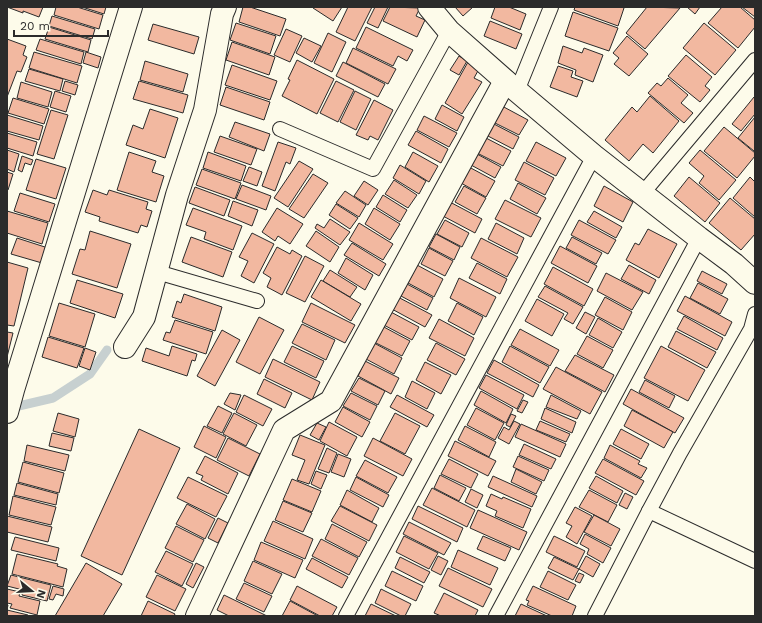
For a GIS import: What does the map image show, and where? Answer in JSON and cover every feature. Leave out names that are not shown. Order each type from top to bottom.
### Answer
[{"type":"street","points":[[7,412],[10,391],[131,7]]},
{"type":"street","points":[[125,347],[144,316],[177,195],[205,110],[222,14],[225,7]]},
{"type":"street","points":[[429,7],[449,31],[511,86],[594,156],[698,238],[734,264],[755,283]]},
{"type":"street","points":[[197,616],[284,430],[331,401],[511,86]]},
{"type":"lane","points":[[511,86],[551,7]]},
{"type":"lane","points":[[280,129],[373,169],[449,31]]},
{"type":"lane","points":[[642,194],[755,60]]},
{"type":"lane","points":[[346,616],[594,156]]},
{"type":"lane","points":[[496,616],[698,238]]},
{"type":"lane","points":[[157,272],[257,301]]},
{"type":"lane","points":[[595,616],[684,446],[751,328],[755,314]]},
{"type":"lane","points":[[649,511],[755,562]]},
{"type":"building","points":[[7,7],[43,7],[39,17]]},
{"type":"building","points":[[56,7],[77,7],[103,15],[99,29],[54,15]]},
{"type":"building","points":[[82,7],[106,7],[104,14]]},
{"type":"building","points":[[243,7],[250,7],[286,19],[280,36],[239,22]]},
{"type":"building","points":[[313,7],[342,7],[333,21]]},
{"type":"building","points":[[348,7],[372,7],[355,41],[336,32]]},
{"type":"building","points":[[375,7],[388,7],[378,28],[367,23]]},
{"type":"building","points":[[390,7],[420,8],[416,16],[425,20],[417,37],[383,21]]},
{"type":"building","points":[[455,7],[473,7],[463,16]]},
{"type":"building","points":[[495,7],[509,7],[526,14],[520,30],[491,18]]},
{"type":"building","points":[[575,7],[624,8],[618,26],[574,10]]},
{"type":"building","points":[[647,7],[680,8],[645,49],[626,33]]},
{"type":"building","points":[[687,7],[700,7],[695,14]]},
{"type":"building","points":[[722,7],[740,7],[755,20],[755,27],[738,48],[708,23]]},
{"type":"building","points":[[742,7],[755,7],[755,17]]},
{"type":"building","points":[[573,12],[618,28],[609,51],[565,36]]},
{"type":"building","points":[[52,16],[95,29],[92,39],[49,26]]},
{"type":"building","points":[[490,21],[522,34],[516,49],[484,36]]},
{"type":"building","points":[[236,23],[276,36],[270,54],[230,40]]},
{"type":"building","points":[[704,23],[736,50],[715,75],[683,48]]},
{"type":"building","points":[[153,24],[199,37],[194,54],[148,40]]},
{"type":"building","points":[[49,27],[91,40],[88,52],[45,39]]},
{"type":"building","points":[[366,27],[413,50],[407,61],[398,56],[393,66],[356,48]]},
{"type":"building","points":[[286,29],[302,36],[290,62],[274,55]]},
{"type":"building","points":[[328,33],[346,42],[332,72],[314,63]]},
{"type":"building","points":[[627,36],[648,54],[629,76],[614,64],[619,58],[613,53]]},
{"type":"building","points":[[304,38],[321,46],[312,62],[296,53]]},
{"type":"building","points":[[7,39],[26,46],[23,55],[27,57],[21,72],[17,71],[7,97]]},
{"type":"building","points":[[40,39],[84,52],[81,64],[36,50]]},
{"type":"building","points":[[232,42],[275,57],[269,75],[226,60]]},
{"type":"building","points":[[563,46],[582,53],[584,48],[603,55],[593,82],[575,75],[576,70],[558,63]]},
{"type":"building","points":[[353,48],[396,69],[388,84],[346,63]]},
{"type":"building","points":[[34,52],[82,66],[77,83],[29,68]]},
{"type":"building","points":[[86,52],[101,57],[98,68],[83,63]]},
{"type":"building","points":[[686,55],[712,77],[705,86],[710,90],[700,102],[668,76]]},
{"type":"building","points":[[459,56],[467,61],[459,75],[450,70]]},
{"type":"building","points":[[297,60],[334,79],[317,114],[282,96],[290,80],[288,79]]},
{"type":"building","points":[[145,61],[188,74],[183,92],[140,80]]},
{"type":"building","points":[[343,62],[385,84],[378,97],[336,76]]},
{"type":"building","points":[[468,62],[479,69],[474,78],[482,82],[462,114],[445,103]]},
{"type":"building","points":[[232,65],[277,81],[270,100],[225,85]]},
{"type":"building","points":[[558,66],[573,71],[571,77],[583,81],[577,97],[550,87]]},
{"type":"building","points":[[29,69],[63,79],[60,91],[25,81]]},
{"type":"building","points":[[668,78],[688,95],[681,103],[693,113],[684,123],[648,93],[657,83],[661,86]]},
{"type":"building","points":[[65,81],[78,85],[75,95],[62,91]]},
{"type":"building","points":[[139,81],[188,95],[183,113],[133,99]]},
{"type":"building","points":[[336,81],[354,90],[338,122],[320,113]]},
{"type":"building","points":[[21,82],[52,92],[48,107],[17,98]]},
{"type":"building","points":[[226,87],[270,102],[264,120],[220,105]]},
{"type":"building","points":[[55,91],[71,96],[66,112],[50,107]]},
{"type":"building","points":[[355,91],[371,99],[356,130],[340,122]]},
{"type":"building","points":[[650,96],[679,121],[653,153],[643,144],[629,161],[605,140],[632,107],[637,112]]},
{"type":"building","points":[[754,97],[755,114],[741,131],[732,124]]},
{"type":"building","points":[[13,98],[49,109],[44,124],[8,113]]},
{"type":"building","points":[[374,100],[393,110],[378,140],[370,136],[368,140],[356,135]]},
{"type":"building","points":[[442,105],[464,117],[457,131],[435,119]]},
{"type":"building","points":[[502,106],[528,120],[519,135],[493,122]]},
{"type":"building","points":[[150,109],[178,118],[165,158],[126,145],[133,125],[143,129]]},
{"type":"building","points":[[51,110],[68,115],[54,159],[37,154]]},
{"type":"building","points":[[7,115],[43,126],[39,140],[7,131]]},
{"type":"building","points":[[424,116],[457,133],[449,147],[417,130]]},
{"type":"building","points":[[755,117],[755,150],[754,151],[738,138]]},
{"type":"building","points":[[235,122],[270,134],[264,151],[229,137]]},
{"type":"building","points":[[492,123],[519,137],[513,149],[486,135]]},
{"type":"building","points":[[724,127],[755,153],[755,156],[737,178],[704,151]]},
{"type":"building","points":[[416,131],[448,149],[441,163],[408,145]]},
{"type":"building","points":[[7,133],[37,142],[33,156],[7,148]]},
{"type":"building","points":[[220,136],[257,149],[251,165],[214,152]]},
{"type":"building","points":[[486,138],[511,151],[503,166],[477,153]]},
{"type":"building","points":[[278,142],[296,148],[290,164],[286,162],[275,191],[262,186]]},
{"type":"building","points":[[536,142],[566,158],[556,176],[526,161]]},
{"type":"building","points":[[7,150],[19,154],[14,172],[7,169]]},
{"type":"building","points":[[700,150],[736,180],[719,200],[699,183],[704,176],[689,163]]},
{"type":"building","points":[[129,152],[156,161],[152,172],[164,176],[156,202],[117,190]]},
{"type":"building","points":[[208,152],[246,166],[241,181],[203,168]]},
{"type":"building","points":[[413,152],[438,166],[429,182],[405,167]]},
{"type":"building","points":[[477,154],[501,167],[495,178],[471,165]]},
{"type":"building","points":[[22,156],[33,160],[31,165],[25,163],[22,172],[18,170]]},
{"type":"building","points":[[36,159],[66,168],[56,199],[26,190]]},
{"type":"building","points":[[299,161],[313,169],[288,207],[274,198]]},
{"type":"building","points":[[524,162],[554,178],[545,195],[515,180]]},
{"type":"building","points":[[400,165],[426,181],[419,194],[393,178]]},
{"type":"building","points":[[249,167],[262,172],[257,186],[243,181]]},
{"type":"building","points":[[469,167],[495,181],[486,197],[461,183]]},
{"type":"building","points":[[202,169],[241,183],[235,199],[196,185]]},
{"type":"building","points":[[7,172],[13,174],[8,190],[7,190]]},
{"type":"building","points":[[313,174],[328,183],[304,218],[289,209]]},
{"type":"building","points":[[689,177],[720,203],[705,222],[674,196]]},
{"type":"building","points":[[750,177],[755,182],[755,217],[733,198]]},
{"type":"building","points":[[394,180],[417,195],[408,208],[385,194]]},
{"type":"building","points":[[364,181],[378,190],[368,205],[354,196]]},
{"type":"building","points":[[518,183],[546,198],[537,214],[510,199]]},
{"type":"building","points":[[242,185],[271,196],[266,210],[236,199]]},
{"type":"building","points":[[464,186],[486,198],[477,214],[455,202]]},
{"type":"building","points":[[604,186],[633,202],[623,222],[594,206]]},
{"type":"building","points":[[195,187],[230,200],[224,216],[189,203]]},
{"type":"building","points":[[93,190],[107,195],[109,190],[148,202],[146,209],[152,211],[147,227],[141,225],[138,233],[99,221],[100,217],[85,212]]},
{"type":"building","points":[[345,191],[366,205],[359,217],[336,203]]},
{"type":"building","points":[[20,193],[55,204],[49,222],[14,211]]},
{"type":"building","points":[[383,195],[407,210],[400,222],[376,207]]},
{"type":"building","points":[[730,198],[755,219],[755,234],[741,250],[709,223]]},
{"type":"building","points":[[505,200],[541,218],[531,237],[495,219]]},
{"type":"building","points":[[233,201],[258,210],[252,226],[228,216]]},
{"type":"building","points":[[448,201],[482,219],[475,233],[441,215]]},
{"type":"building","points":[[336,204],[358,218],[350,229],[329,215]]},
{"type":"building","points":[[193,208],[242,226],[233,250],[204,239],[206,232],[186,225]]},
{"type":"building","points":[[277,208],[303,224],[290,244],[278,236],[275,241],[262,232]]},
{"type":"building","points":[[374,208],[400,224],[390,240],[365,224]]},
{"type":"building","points":[[7,211],[48,223],[42,244],[7,233]]},
{"type":"building","points":[[594,211],[622,227],[616,238],[587,222]]},
{"type":"building","points":[[330,219],[350,232],[340,245],[315,228],[317,224],[324,228]]},
{"type":"building","points":[[445,220],[469,233],[462,247],[437,234]]},
{"type":"building","points":[[579,220],[616,240],[608,254],[571,235]]},
{"type":"building","points":[[359,223],[393,244],[383,260],[349,240]]},
{"type":"building","points":[[496,223],[524,238],[517,254],[488,239]]},
{"type":"building","points":[[648,229],[677,244],[659,278],[626,260],[635,243],[639,245]]},
{"type":"building","points":[[90,231],[131,244],[117,288],[72,274],[80,249],[85,250]]},
{"type":"building","points":[[316,231],[339,247],[330,262],[306,246]]},
{"type":"building","points":[[252,233],[274,244],[254,283],[241,276],[248,261],[239,257]]},
{"type":"building","points":[[436,234],[460,247],[454,260],[429,247]]},
{"type":"building","points":[[191,237],[232,252],[223,277],[182,262]]},
{"type":"building","points":[[572,237],[602,253],[596,264],[566,248]]},
{"type":"building","points":[[17,238],[48,248],[42,263],[11,254]]},
{"type":"building","points":[[481,238],[518,257],[507,277],[471,258]]},
{"type":"building","points":[[352,243],[386,264],[379,276],[344,255]]},
{"type":"building","points":[[560,246],[597,266],[588,283],[551,263]]},
{"type":"building","points":[[277,247],[290,254],[292,250],[302,256],[282,295],[267,287],[271,278],[263,273]]},
{"type":"building","points":[[429,248],[453,261],[445,276],[421,264]]},
{"type":"building","points":[[305,256],[324,266],[305,302],[286,293]]},
{"type":"building","points":[[346,258],[373,275],[365,290],[338,273]]},
{"type":"building","points":[[7,262],[28,268],[14,326],[7,325]]},
{"type":"building","points":[[477,263],[507,279],[500,294],[469,278]]},
{"type":"building","points":[[417,265],[443,279],[434,297],[408,283]]},
{"type":"building","points":[[629,265],[656,280],[649,294],[621,279]]},
{"type":"building","points":[[553,267],[593,289],[584,306],[544,284]]},
{"type":"building","points":[[330,270],[357,287],[350,297],[323,281]]},
{"type":"building","points":[[702,271],[727,284],[722,294],[697,281]]},
{"type":"building","points":[[606,273],[643,292],[632,310],[597,291]]},
{"type":"building","points":[[459,278],[496,297],[486,317],[450,298]]},
{"type":"building","points":[[77,280],[123,294],[115,318],[70,303]]},
{"type":"building","points":[[321,280],[361,304],[351,321],[311,297]]},
{"type":"building","points":[[698,283],[728,299],[720,314],[690,298]]},
{"type":"building","points":[[407,284],[433,298],[427,310],[401,296]]},
{"type":"building","points":[[545,286],[583,307],[573,324],[564,319],[568,313],[538,297]]},
{"type":"building","points":[[184,294],[222,307],[215,331],[172,317],[177,301],[181,303]]},
{"type":"building","points":[[396,296],[432,315],[425,327],[390,308]]},
{"type":"building","points":[[685,296],[732,322],[725,336],[677,311]]},
{"type":"building","points":[[605,297],[632,312],[623,330],[595,315]]},
{"type":"building","points":[[537,299],[564,314],[552,336],[525,321]]},
{"type":"building","points":[[59,303],[95,314],[85,347],[49,336]]},
{"type":"building","points":[[311,303],[355,325],[345,343],[302,322]]},
{"type":"building","points":[[457,303],[483,317],[474,335],[448,321]]},
{"type":"building","points":[[389,311],[419,327],[412,340],[382,324]]},
{"type":"building","points":[[585,312],[595,317],[586,334],[576,328]]},
{"type":"building","points":[[684,316],[723,338],[717,350],[677,329]]},
{"type":"building","points":[[259,317],[284,330],[260,374],[236,362]]},
{"type":"building","points":[[598,318],[622,332],[613,348],[589,335]]},
{"type":"building","points":[[439,319],[474,338],[465,356],[429,338]]},
{"type":"building","points":[[175,320],[213,332],[206,354],[163,340],[166,332],[170,333]]},
{"type":"building","points":[[302,324],[335,340],[326,360],[292,343]]},
{"type":"building","points":[[382,326],[410,341],[402,356],[374,342]]},
{"type":"building","points":[[520,329],[559,350],[550,366],[511,345]]},
{"type":"building","points":[[222,330],[240,340],[215,386],[197,376]]},
{"type":"building","points":[[676,331],[716,352],[707,368],[668,347]]},
{"type":"building","points":[[7,332],[13,333],[7,357]]},
{"type":"building","points":[[587,336],[613,350],[603,368],[577,354]]},
{"type":"building","points":[[48,337],[84,348],[77,368],[42,357]]},
{"type":"building","points":[[374,343],[402,358],[394,374],[366,359]]},
{"type":"building","points":[[436,343],[465,359],[456,375],[427,360]]},
{"type":"building","points":[[172,346],[197,354],[195,361],[192,360],[187,376],[142,361],[146,348],[169,356]]},
{"type":"building","points":[[292,346],[324,361],[316,378],[284,362]]},
{"type":"building","points":[[510,346],[549,367],[540,383],[502,362]]},
{"type":"building","points":[[661,346],[705,370],[688,401],[644,378]]},
{"type":"building","points":[[85,348],[96,352],[90,370],[79,366]]},
{"type":"building","points":[[575,355],[614,375],[605,392],[565,371]]},
{"type":"building","points":[[273,359],[320,382],[312,400],[265,377]]},
{"type":"building","points":[[494,360],[539,385],[533,397],[487,373]]},
{"type":"building","points":[[365,361],[399,378],[391,394],[358,376]]},
{"type":"building","points":[[425,362],[451,375],[441,394],[416,380]]},
{"type":"building","points":[[556,367],[602,392],[590,414],[543,389]]},
{"type":"building","points":[[486,375],[524,395],[517,409],[479,388]]},
{"type":"building","points":[[359,378],[385,391],[378,405],[351,391]]},
{"type":"building","points":[[264,379],[292,393],[285,408],[257,394]]},
{"type":"building","points":[[645,380],[675,396],[669,408],[639,392]]},
{"type":"building","points":[[412,381],[435,393],[427,409],[405,397]]},
{"type":"building","points":[[631,389],[684,418],[675,433],[623,404]]},
{"type":"building","points":[[481,391],[513,409],[506,423],[474,405]]},
{"type":"building","points":[[230,393],[241,395],[235,410],[224,404]]},
{"type":"building","points":[[351,393],[377,406],[370,420],[343,406]]},
{"type":"building","points":[[244,395],[272,409],[263,426],[236,412]]},
{"type":"building","points":[[397,395],[434,415],[427,427],[390,407]]},
{"type":"building","points":[[551,395],[581,411],[577,419],[546,407]]},
{"type":"building","points":[[523,400],[528,402],[522,413],[517,411]]},
{"type":"building","points":[[218,406],[232,413],[222,433],[207,426]]},
{"type":"building","points":[[343,407],[370,422],[362,437],[335,422]]},
{"type":"building","points":[[476,408],[504,423],[495,440],[467,425]]},
{"type":"building","points":[[545,408],[576,422],[572,433],[541,419]]},
{"type":"building","points":[[632,410],[673,432],[664,448],[624,426]]},
{"type":"building","points":[[58,413],[79,419],[75,437],[53,431]]},
{"type":"building","points":[[234,413],[257,425],[246,446],[223,434]]},
{"type":"building","points":[[395,413],[420,426],[405,454],[380,441]]},
{"type":"building","points":[[511,414],[516,416],[510,427],[506,425]]},
{"type":"building","points":[[514,421],[520,424],[509,444],[498,438],[504,427],[509,430]]},
{"type":"building","points":[[540,421],[570,434],[566,442],[536,430]]},
{"type":"building","points":[[329,422],[357,437],[347,456],[320,441]]},
{"type":"building","points":[[317,423],[326,427],[319,440],[310,435]]},
{"type":"building","points":[[521,424],[566,444],[560,457],[515,437]]},
{"type":"building","points":[[204,426],[226,437],[216,458],[194,447]]},
{"type":"building","points":[[465,426],[496,442],[489,457],[458,440]]},
{"type":"building","points":[[139,429],[180,448],[122,575],[81,556]]},
{"type":"building","points":[[621,429],[649,444],[641,459],[613,444]]},
{"type":"building","points":[[52,433],[74,438],[71,451],[49,446]]},
{"type":"building","points":[[300,435],[325,445],[309,484],[297,480],[305,460],[292,455]]},
{"type":"building","points":[[228,438],[260,454],[249,476],[217,460]]},
{"type":"building","points":[[373,438],[412,459],[403,476],[364,456]]},
{"type":"building","points":[[455,441],[496,461],[488,476],[448,456]]},
{"type":"building","points":[[524,444],[556,459],[551,469],[519,455]]},
{"type":"building","points":[[27,445],[69,455],[65,471],[24,461]]},
{"type":"building","points":[[610,445],[640,461],[638,464],[647,468],[641,478],[604,458]]},
{"type":"building","points":[[327,448],[337,453],[329,473],[318,469]]},
{"type":"building","points":[[338,454],[351,459],[344,477],[331,472]]},
{"type":"building","points":[[205,456],[238,473],[228,494],[201,480],[203,476],[196,473]]},
{"type":"building","points":[[518,456],[549,470],[544,481],[513,467]]},
{"type":"building","points":[[449,459],[478,474],[471,488],[441,474]]},
{"type":"building","points":[[603,459],[644,481],[636,495],[595,473]]},
{"type":"building","points":[[365,460],[397,477],[388,493],[356,476]]},
{"type":"building","points":[[23,462],[64,473],[59,493],[18,482]]},
{"type":"building","points":[[516,469],[542,482],[536,494],[511,482]]},
{"type":"building","points":[[316,471],[327,475],[321,489],[311,484]]},
{"type":"building","points":[[440,475],[466,488],[459,501],[434,488]]},
{"type":"building","points":[[493,476],[537,496],[532,507],[488,487]]},
{"type":"building","points":[[596,476],[623,491],[617,503],[589,488]]},
{"type":"building","points":[[188,477],[227,496],[216,517],[177,498]]},
{"type":"building","points":[[356,477],[389,495],[383,507],[350,490]]},
{"type":"building","points":[[292,479],[321,491],[312,512],[283,500]]},
{"type":"building","points":[[17,483],[58,494],[56,505],[14,495]]},
{"type":"building","points":[[432,488],[475,510],[467,527],[423,505]]},
{"type":"building","points":[[471,489],[483,495],[477,508],[465,502]]},
{"type":"building","points":[[347,490],[379,508],[372,522],[340,505]]},
{"type":"building","points":[[589,490],[617,505],[608,522],[579,507]]},
{"type":"building","points":[[625,493],[633,497],[627,509],[619,505]]},
{"type":"building","points":[[491,494],[502,499],[503,497],[531,509],[523,528],[495,516],[497,511],[486,506]]},
{"type":"building","points":[[13,496],[56,507],[51,525],[9,515]]},
{"type":"building","points":[[283,501],[312,513],[303,532],[275,520]]},
{"type":"building","points":[[187,504],[215,519],[205,539],[176,524]]},
{"type":"building","points":[[340,506],[377,525],[369,541],[331,521]]},
{"type":"building","points":[[418,506],[463,528],[457,542],[412,519]]},
{"type":"building","points":[[575,507],[592,516],[577,544],[566,537],[572,526],[566,523]]},
{"type":"building","points":[[478,510],[527,532],[519,550],[470,528]]},
{"type":"building","points":[[594,515],[620,529],[611,546],[584,532]]},
{"type":"building","points":[[7,516],[52,527],[48,542],[7,532]]},
{"type":"building","points":[[218,518],[228,523],[218,543],[208,538]]},
{"type":"building","points":[[273,521],[313,539],[305,559],[264,541]]},
{"type":"building","points":[[409,522],[451,543],[444,555],[403,534]]},
{"type":"building","points":[[332,524],[367,542],[359,557],[325,539]]},
{"type":"building","points":[[176,526],[204,540],[193,562],[165,548]]},
{"type":"building","points":[[585,534],[611,548],[603,563],[587,554],[589,549],[580,544]]},
{"type":"building","points":[[404,536],[438,553],[429,569],[396,552]]},
{"type":"building","points":[[483,536],[511,548],[505,561],[477,549]]},
{"type":"building","points":[[554,536],[585,551],[577,567],[546,552]]},
{"type":"building","points":[[15,537],[59,548],[56,561],[11,550]]},
{"type":"building","points":[[321,539],[358,558],[349,575],[312,556]]},
{"type":"building","points":[[261,542],[303,560],[295,578],[254,560]]},
{"type":"building","points":[[458,550],[498,568],[490,585],[451,567]]},
{"type":"building","points":[[166,551],[193,564],[182,586],[155,572]]},
{"type":"building","points":[[17,554],[58,564],[57,566],[67,569],[63,587],[12,574]]},
{"type":"building","points":[[438,556],[448,561],[441,575],[431,570]]},
{"type":"building","points":[[586,556],[600,564],[593,577],[579,569]]},
{"type":"building","points":[[400,557],[430,572],[424,583],[395,568]]},
{"type":"building","points":[[554,557],[579,569],[573,580],[548,568]]},
{"type":"building","points":[[312,558],[348,577],[342,588],[306,569]]},
{"type":"building","points":[[253,561],[282,574],[272,594],[244,581]]},
{"type":"building","points":[[86,563],[122,584],[103,616],[55,616]]},
{"type":"building","points":[[196,563],[204,567],[193,588],[186,584]]},
{"type":"building","points":[[448,568],[492,589],[483,607],[439,586]]},
{"type":"building","points":[[392,571],[423,586],[416,601],[385,586]]},
{"type":"building","points":[[548,571],[576,585],[568,600],[540,587]]},
{"type":"building","points":[[579,573],[584,575],[580,583],[575,581]]},
{"type":"building","points":[[11,575],[51,585],[47,601],[22,595],[23,590],[7,586]]},
{"type":"building","points":[[157,575],[186,589],[175,611],[146,597]]},
{"type":"building","points":[[244,583],[272,596],[264,612],[236,599]]},
{"type":"building","points":[[53,586],[64,589],[63,596],[56,594],[53,600],[49,599]]},
{"type":"building","points":[[297,586],[337,607],[332,616],[320,616],[290,600]]},
{"type":"building","points":[[533,586],[576,606],[572,616],[552,616],[527,605],[529,601],[526,600]]},
{"type":"building","points":[[7,589],[20,592],[19,596],[40,601],[37,615],[10,608],[12,604],[7,603]]},
{"type":"building","points":[[381,589],[411,604],[405,616],[401,616],[375,603]]},
{"type":"building","points":[[444,593],[478,610],[475,616],[441,616],[434,613]]},
{"type":"building","points":[[224,595],[267,616],[229,616],[217,610]]},
{"type":"building","points":[[148,601],[175,614],[174,616],[141,616]]},
{"type":"building","points":[[290,601],[318,616],[282,616]]},
{"type":"building","points":[[371,604],[396,616],[365,616]]},
{"type":"building","points":[[521,604],[547,616],[515,616]]},
{"type":"building","points":[[7,610],[28,615],[28,616],[7,616]]},
{"type":"waterway","points":[[10,408],[53,398],[90,374],[107,350]]}]
